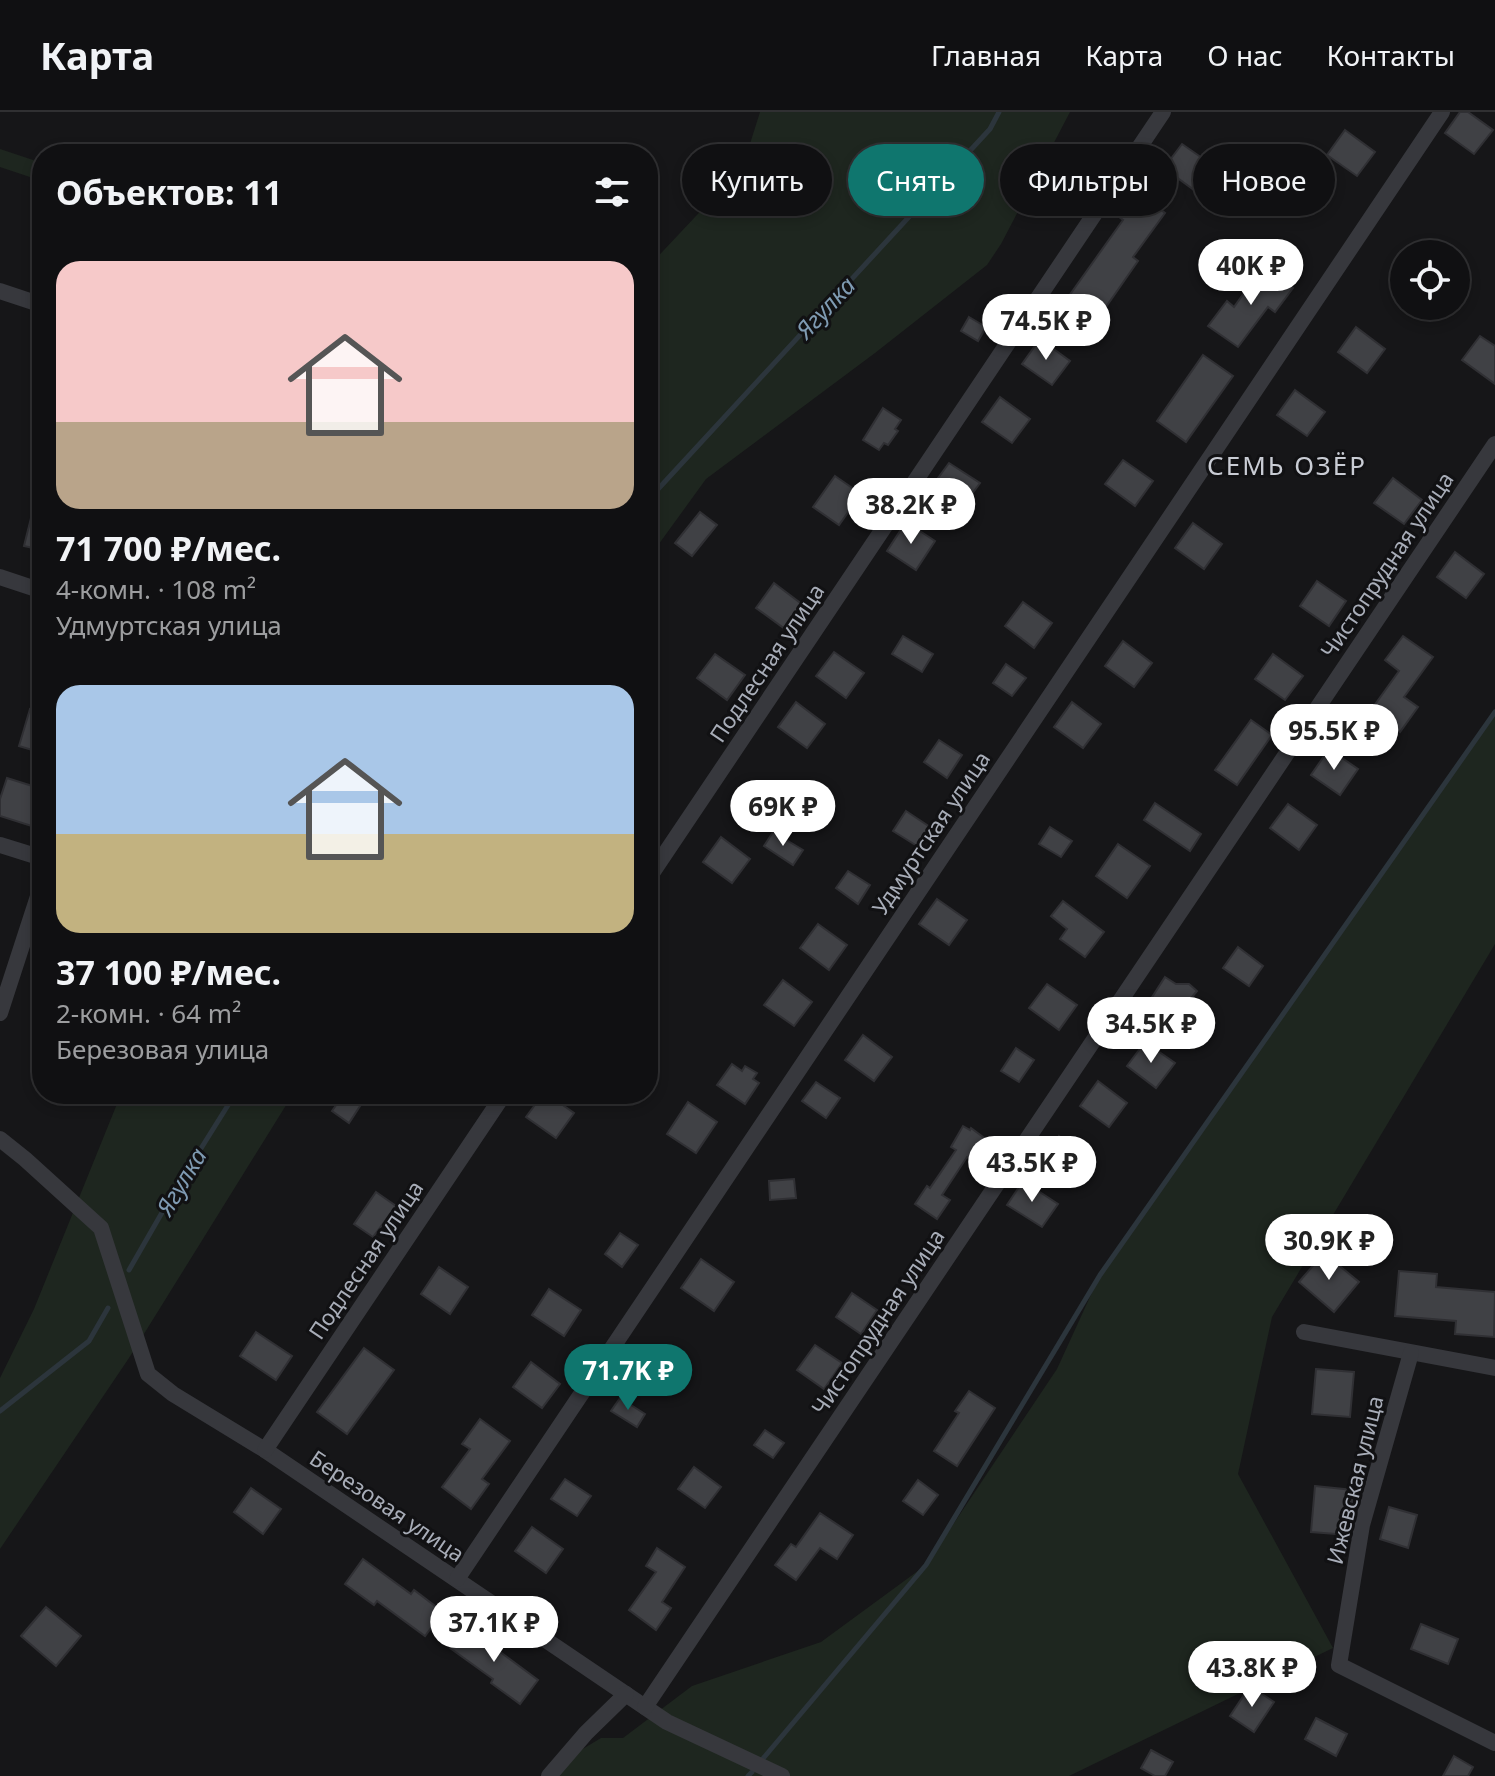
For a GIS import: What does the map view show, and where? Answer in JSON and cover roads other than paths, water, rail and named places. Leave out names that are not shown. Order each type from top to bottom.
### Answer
[{"type":"street","name":"Подлесная улица","points":[[658,864],[1163,112]]},
{"type":"street","name":"Удмуртская улица","points":[[457,1579],[1442,112]]},
{"type":"street","points":[[0,291],[32,302]]},
{"type":"street","name":"Чистопрудная улица","points":[[645,1707],[1495,444]]},
{"type":"street","points":[[0,577],[32,588]]},
{"type":"street","points":[[0,845],[32,855]]},
{"type":"street","points":[[0,1013],[32,915]]},
{"type":"street","name":"Подлесная улица","points":[[265,1450],[497,1104]]},
{"type":"street","name":"Березовая улица","points":[[0,1139],[101,1228],[148,1374],[173,1394],[265,1450],[667,1722],[782,1776]]},
{"type":"street","points":[[1304,1332],[1495,1368]]},
{"type":"street","name":"Ижевская улица","points":[[1411,1353],[1362,1525],[1339,1665],[1495,1743]]},
{"type":"street","points":[[549,1776],[586,1733],[626,1694]]},
{"type":"waterway","name":"Ягулка","points":[[658,489],[990,129],[999,112]]},
{"type":"waterway","points":[[761,1761],[926,1565],[1100,1275],[1495,712]]},
{"type":"waterway","name":"Ягулка","points":[[129,1270],[229,1104]]},
{"type":"waterway","name":"Ягулка","points":[[0,1411],[89,1341],[108,1308]]},
{"type":"waterway","points":[[748,1776],[752,1772]]},
{"type":"district","name":"СЕМЬ ОЗЁР","points":[[1287,466]]}]
